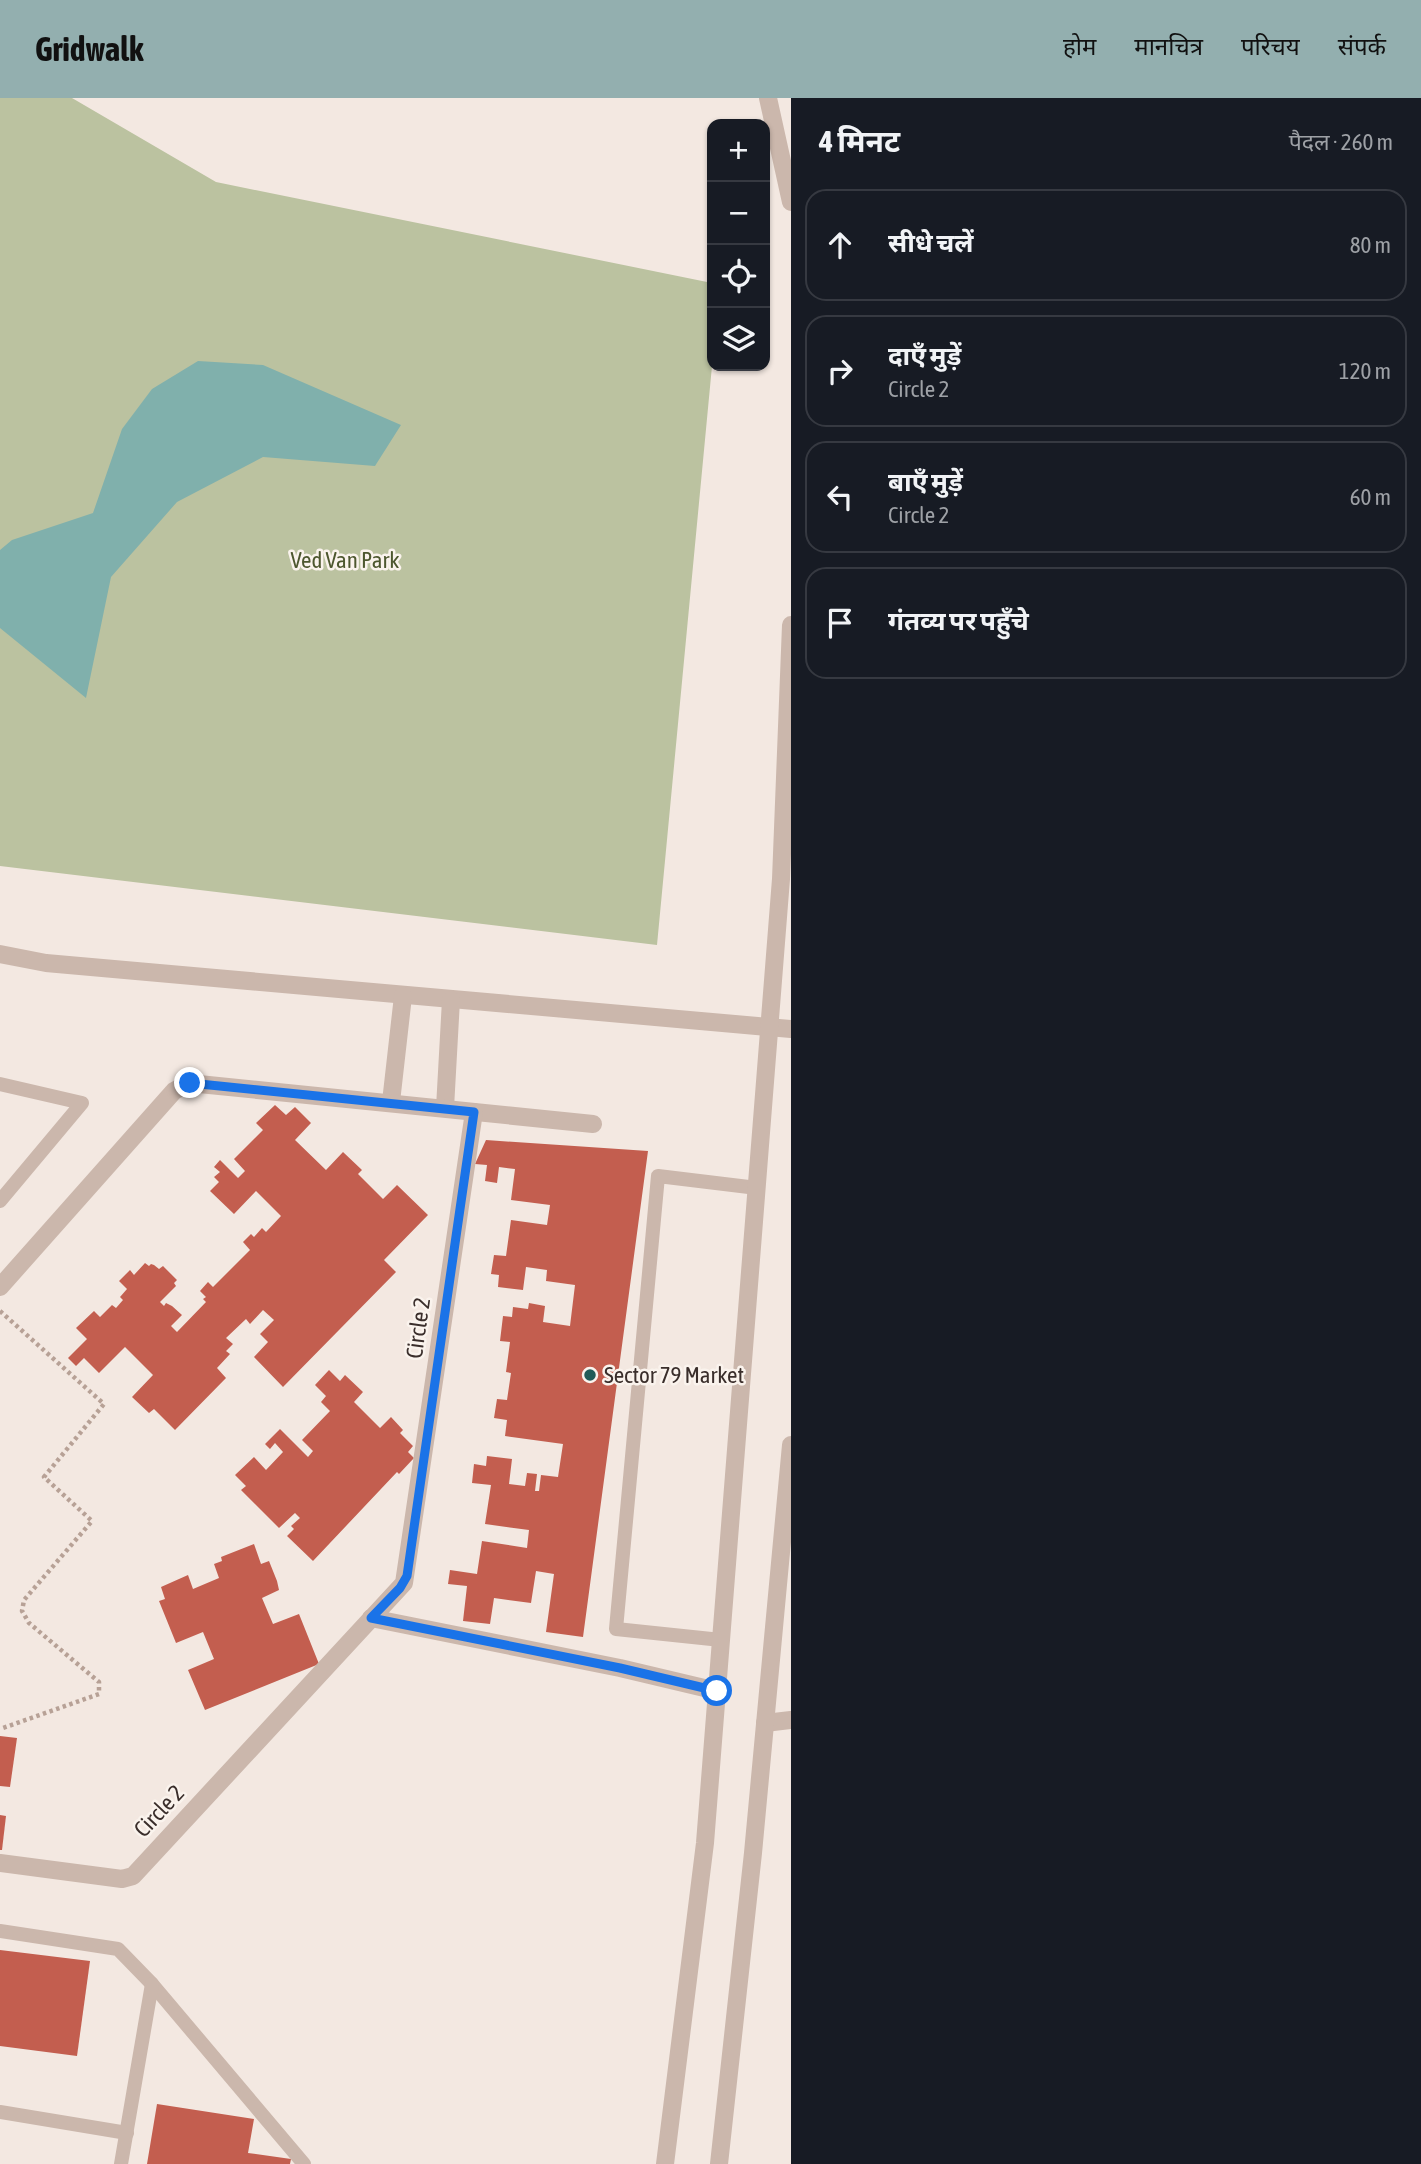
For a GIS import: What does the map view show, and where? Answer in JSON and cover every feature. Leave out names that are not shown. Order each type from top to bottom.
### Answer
[{"type":"street","points":[[768,98],[791,202]]},
{"type":"street","points":[[665,2164],[705,1843],[780,879],[791,625]]},
{"type":"street","points":[[0,954],[46,963],[791,1029]]},
{"type":"street","points":[[391,1102],[404,996]]},
{"type":"street","points":[[445,1108],[451,1000]]},
{"type":"street","points":[[0,1287],[179,1086],[190,1083],[593,1124]]},
{"type":"street","name":"Circle 2","points":[[0,1863],[122,1880],[133,1876],[400,1588],[407,1576],[474,1112]]},
{"type":"street","points":[[719,2164],[791,1445]]},
{"type":"street","points":[[371,1618],[620,1668],[717,1691]]},
{"type":"street","points":[[765,1723],[791,1720]]},
{"type":"lane","points":[[0,1084],[82,1103],[0,1201]]},
{"type":"lane","points":[[721,1640],[616,1629],[658,1176],[757,1188]]},
{"type":"lane","points":[[0,1931],[118,1949],[152,1984],[304,2164]]},
{"type":"lane","points":[[121,2164],[152,1984]]},
{"type":"lane","points":[[0,2112],[127,2133]]},
{"type":"path","points":[[0,1311],[104,1404],[44,1477],[92,1521],[24,1600],[22,1611],[29,1623],[99,1682],[99,1695],[0,1729]]},
{"type":"green space","name":"Ved Van Park","points":[[0,98],[72,98],[216,182],[707,282],[707,371],[712,371],[657,945],[0,866]]},
{"type":"water","points":[[198,361],[263,365],[401,425],[375,466],[263,457],[177,502],[111,577],[86,698],[0,628],[0,550],[12,540],[93,513],[122,429],[152,389]]},
{"type":"building","points":[[275,1105],[286,1115],[295,1107],[311,1123],[295,1140],[326,1170],[343,1152],[362,1170],[358,1174],[383,1199],[397,1185],[428,1215],[384,1260],[396,1272],[283,1387],[254,1357],[268,1342],[260,1334],[274,1320],[263,1310],[250,1324],[246,1319],[226,1338],[233,1344],[226,1351],[230,1354],[217,1368],[226,1378],[175,1430],[154,1409],[149,1413],[132,1397],[153,1375],[125,1347],[99,1373],[84,1358],[76,1366],[68,1358],[87,1339],[76,1328],[94,1311],[100,1317],[112,1305],[116,1308],[127,1289],[119,1281],[130,1270],[134,1275],[145,1263],[159,1269],[163,1266],[177,1280],[174,1283],[176,1286],[160,1302],[164,1306],[166,1303],[172,1306],[182,1315],[171,1326],[177,1332],[206,1302],[203,1299],[206,1297],[200,1291],[208,1282],[213,1287],[250,1250],[243,1242],[251,1234],[254,1237],[262,1228],[266,1232],[281,1216],[256,1191],[234,1214],[210,1191],[219,1182],[214,1177],[220,1172],[214,1167],[220,1160],[238,1178],[245,1171],[234,1159],[263,1130],[256,1123]]},
{"type":"building","points":[[486,1140],[648,1151],[583,1637],[546,1632],[554,1574],[536,1571],[531,1603],[494,1598],[490,1624],[463,1621],[467,1586],[448,1584],[450,1570],[477,1574],[482,1541],[527,1548],[529,1530],[485,1524],[491,1485],[472,1483],[474,1464],[486,1466],[487,1456],[512,1459],[509,1484],[525,1486],[527,1473],[537,1474],[535,1491],[539,1491],[541,1475],[558,1477],[563,1444],[505,1436],[507,1420],[494,1418],[497,1399],[507,1400],[511,1373],[506,1372],[510,1342],[500,1341],[503,1316],[512,1317],[513,1307],[528,1309],[529,1303],[545,1306],[543,1322],[570,1326],[575,1285],[546,1281],[547,1270],[526,1267],[523,1290],[498,1287],[499,1275],[491,1274],[494,1255],[506,1256],[511,1220],[547,1225],[550,1205],[511,1200],[515,1169],[499,1167],[497,1183],[485,1181],[487,1165],[475,1164]]},
{"type":"building","points":[[329,1370],[340,1381],[345,1375],[363,1392],[354,1402],[380,1428],[391,1417],[403,1430],[400,1433],[413,1446],[408,1452],[414,1458],[399,1474],[397,1472],[313,1561],[287,1536],[294,1529],[291,1526],[300,1518],[295,1513],[279,1528],[241,1490],[246,1486],[235,1475],[254,1457],[266,1470],[283,1452],[275,1443],[270,1449],[265,1444],[280,1429],[308,1457],[313,1451],[302,1440],[330,1411],[321,1402],[326,1396],[315,1385]]},
{"type":"building","points":[[254,1544],[261,1564],[269,1561],[277,1581],[279,1590],[262,1598],[273,1624],[299,1614],[319,1664],[205,1710],[188,1670],[214,1659],[203,1632],[176,1643],[159,1601],[165,1599],[161,1587],[188,1575],[193,1589],[219,1578],[214,1564],[222,1561],[221,1557]]},
{"type":"building","points":[[0,1736],[17,1738],[10,1787],[0,1786]]},
{"type":"building","points":[[0,1815],[6,1816],[2,1850],[0,1850]]},
{"type":"building","points":[[0,1950],[90,1961],[77,2056],[0,2046]]},
{"type":"building","points":[[157,2104],[254,2119],[248,2153],[291,2159],[290,2164],[147,2164]]},
{"type":"place","name":"Sector 79 Market","points":[[590,1375]]},
{"type":"route","points":[[190,1083],[474,1112],[407,1576],[400,1588],[371,1618],[620,1668],[717,1691]]}]
